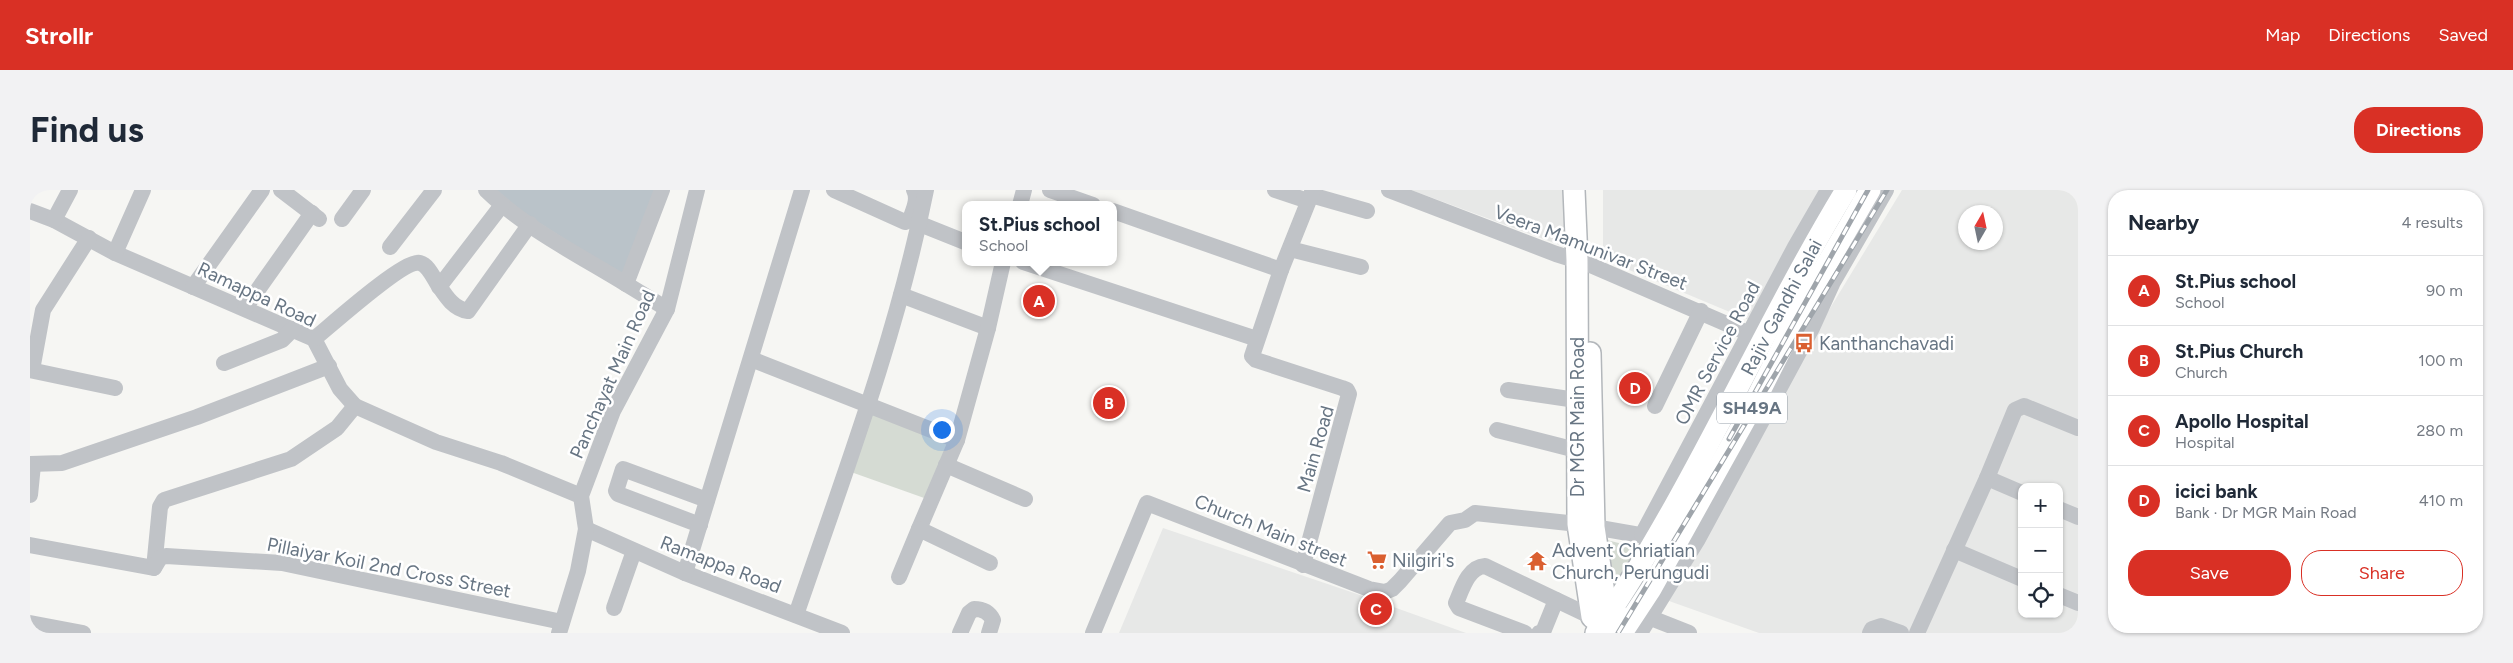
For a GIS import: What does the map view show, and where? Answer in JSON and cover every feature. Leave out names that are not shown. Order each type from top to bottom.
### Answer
[{"type":"main road","name":"Dr MGR Main Road","points":[[1574,190],[1582,262],[1586,526]]},
{"type":"main road","name":"Dr MGR Main Road","points":[[1586,190],[1576,400],[1576,450],[1586,526],[1613,626]]},
{"type":"main road","name":"Rajiv Gandhi Salai","points":[[1613,626],[1649,536],[1756,355],[1817,237],[1846,190]]},
{"type":"main road","name":"Rajiv Gandhi Salai","points":[[1613,626],[1651,589],[1750,412],[1811,291],[1870,190]]},
{"type":"street","points":[[54,220],[70,190]]},
{"type":"street","points":[[114,252],[143,190]]},
{"type":"street","points":[[193,286],[262,190]]},
{"type":"street","points":[[245,308],[316,216],[280,190]]},
{"type":"street","points":[[342,219],[363,190]]},
{"type":"street","points":[[390,247],[434,190]]},
{"type":"street","points":[[486,190],[502,205],[530,224],[667,309]]},
{"type":"street","points":[[626,284],[662,190]]},
{"type":"street","name":"Panchayat Main Road","points":[[560,628],[578,570],[586,529],[581,496],[613,411],[667,309],[697,190]]},
{"type":"street","points":[[685,573],[802,190]]},
{"type":"street","points":[[834,190],[905,222],[910,220],[916,201],[917,196],[914,190]]},
{"type":"street","points":[[796,615],[869,405],[920,224],[926,190]]},
{"type":"street","points":[[1050,190],[1082,201]]},
{"type":"street","points":[[1275,190],[1310,195],[1367,211]]},
{"type":"street","name":"Veera Mamunivar Street","points":[[1388,190],[1582,262],[1750,334]]},
{"type":"street","name":"OMR Service Road","points":[[1649,536],[1795,247],[1828,190]]},
{"type":"street","points":[[1651,618],[1698,539],[1812,328],[1833,282],[1886,190]]},
{"type":"street","points":[[1035,266],[1256,344],[1281,270],[1310,195]]},
{"type":"street","points":[[439,287],[502,205]]},
{"type":"street","name":"Ramappa Road","points":[[30,211],[54,220],[114,252],[314,339],[340,390],[355,406],[436,442],[501,463],[581,496]]},
{"type":"street","points":[[1117,213],[1281,270]]},
{"type":"street","points":[[314,339],[408,264],[419,263],[424,265],[452,304],[468,310],[530,224]]},
{"type":"street","points":[[920,224],[962,241]]},
{"type":"street","points":[[89,238],[43,310],[31,370],[115,388]]},
{"type":"street","points":[[1290,249],[1361,267]]},
{"type":"street","points":[[899,576],[957,440],[988,328],[1002,266]]},
{"type":"street","points":[[901,295],[988,328]]},
{"type":"street","points":[[1655,406],[1701,312]]},
{"type":"street","points":[[224,363],[282,340],[293,329]]},
{"type":"street","name":"Main Road","points":[[1256,344],[1252,356],[1256,360],[1348,390],[1349,394],[1303,565]]},
{"type":"street","points":[[750,359],[957,440]]},
{"type":"street","points":[[30,495],[31,464],[62,463],[197,417],[328,366]]},
{"type":"street","points":[[1508,390],[1576,400]]},
{"type":"street","points":[[30,545],[154,568],[160,507],[164,500],[291,459],[338,428],[355,406]]},
{"type":"street","points":[[1917,633],[1987,478],[2012,414],[2019,407],[2024,406],[2078,428]]},
{"type":"street","points":[[1497,430],[1576,450]]},
{"type":"street","points":[[946,465],[1025,499]]},
{"type":"street","points":[[700,525],[618,494],[616,491],[623,469],[708,500]]},
{"type":"street","points":[[1987,478],[2018,491]]},
{"type":"street","name":"Church Main street","points":[[1093,633],[1147,503],[1303,565],[1368,589],[1385,592],[1392,589],[1400,581],[1450,524],[1465,520],[1474,513],[1586,526],[1649,536]]},
{"type":"street","points":[[2063,511],[2078,517]]},
{"type":"street","name":"Ramappa Road","points":[[586,529],[685,573],[842,633]]},
{"type":"street","points":[[919,529],[990,563]]},
{"type":"street","points":[[1954,550],[2018,577]]},
{"type":"street","points":[[614,608],[634,551]]},
{"type":"street","name":"Pillaiyar Koil 2nd Cross Street","points":[[154,568],[160,558],[166,556],[282,563],[560,628]]},
{"type":"street","points":[[1525,633],[1459,608],[1456,603],[1471,572],[1478,566],[1484,566],[1613,626],[1651,618],[1689,633]]},
{"type":"street","points":[[2063,597],[2078,604]]},
{"type":"street","points":[[1539,633],[1543,632],[1556,600]]},
{"type":"street","points":[[960,633],[969,613],[974,609],[981,609],[990,615],[993,620],[990,633]]},
{"type":"street","points":[[30,623],[83,633]]},
{"type":"street","points":[[1870,633],[1881,626],[1901,633]]},
{"type":"shaded area","points":[[493,190],[657,190],[623,276],[506,202]]},
{"type":"shaded area","points":[[1411,190],[1565,190],[1565,247]]},
{"type":"shaded area","points":[[1603,190],[1825,190],[1749,320],[1603,259]]},
{"type":"shaded area","points":[[1902,190],[2078,190],[2078,633],[1759,633],[1655,596]]},
{"type":"shaded area","points":[[872,413],[950,443],[927,499],[851,472]]},
{"type":"shaded area","points":[[1163,528],[1360,595],[1466,633],[1119,633]]},
{"type":"shaded area","points":[[1607,540],[1642,549],[1614,589]]},
{"type":"railway","points":[[1729,439],[1868,190]]},
{"type":"railway","points":[[1618,633],[1887,190]]},
{"type":"place","name":"St.Pius school","points":[[1039,301]]},
{"type":"place","name":"Kanthanchavadi","points":[[1804,343]]},
{"type":"place","name":"icici bank","points":[[1635,388]]},
{"type":"place","name":"St.Pius Church","points":[[1109,403]]},
{"type":"place","name":"Nilgiri's","points":[[1377,560]]},
{"type":"place","name":"Advent Chriatian Church, Perungudi","points":[[1537,561]]},
{"type":"place","name":"Apollo Hospital","points":[[1376,609]]}]
